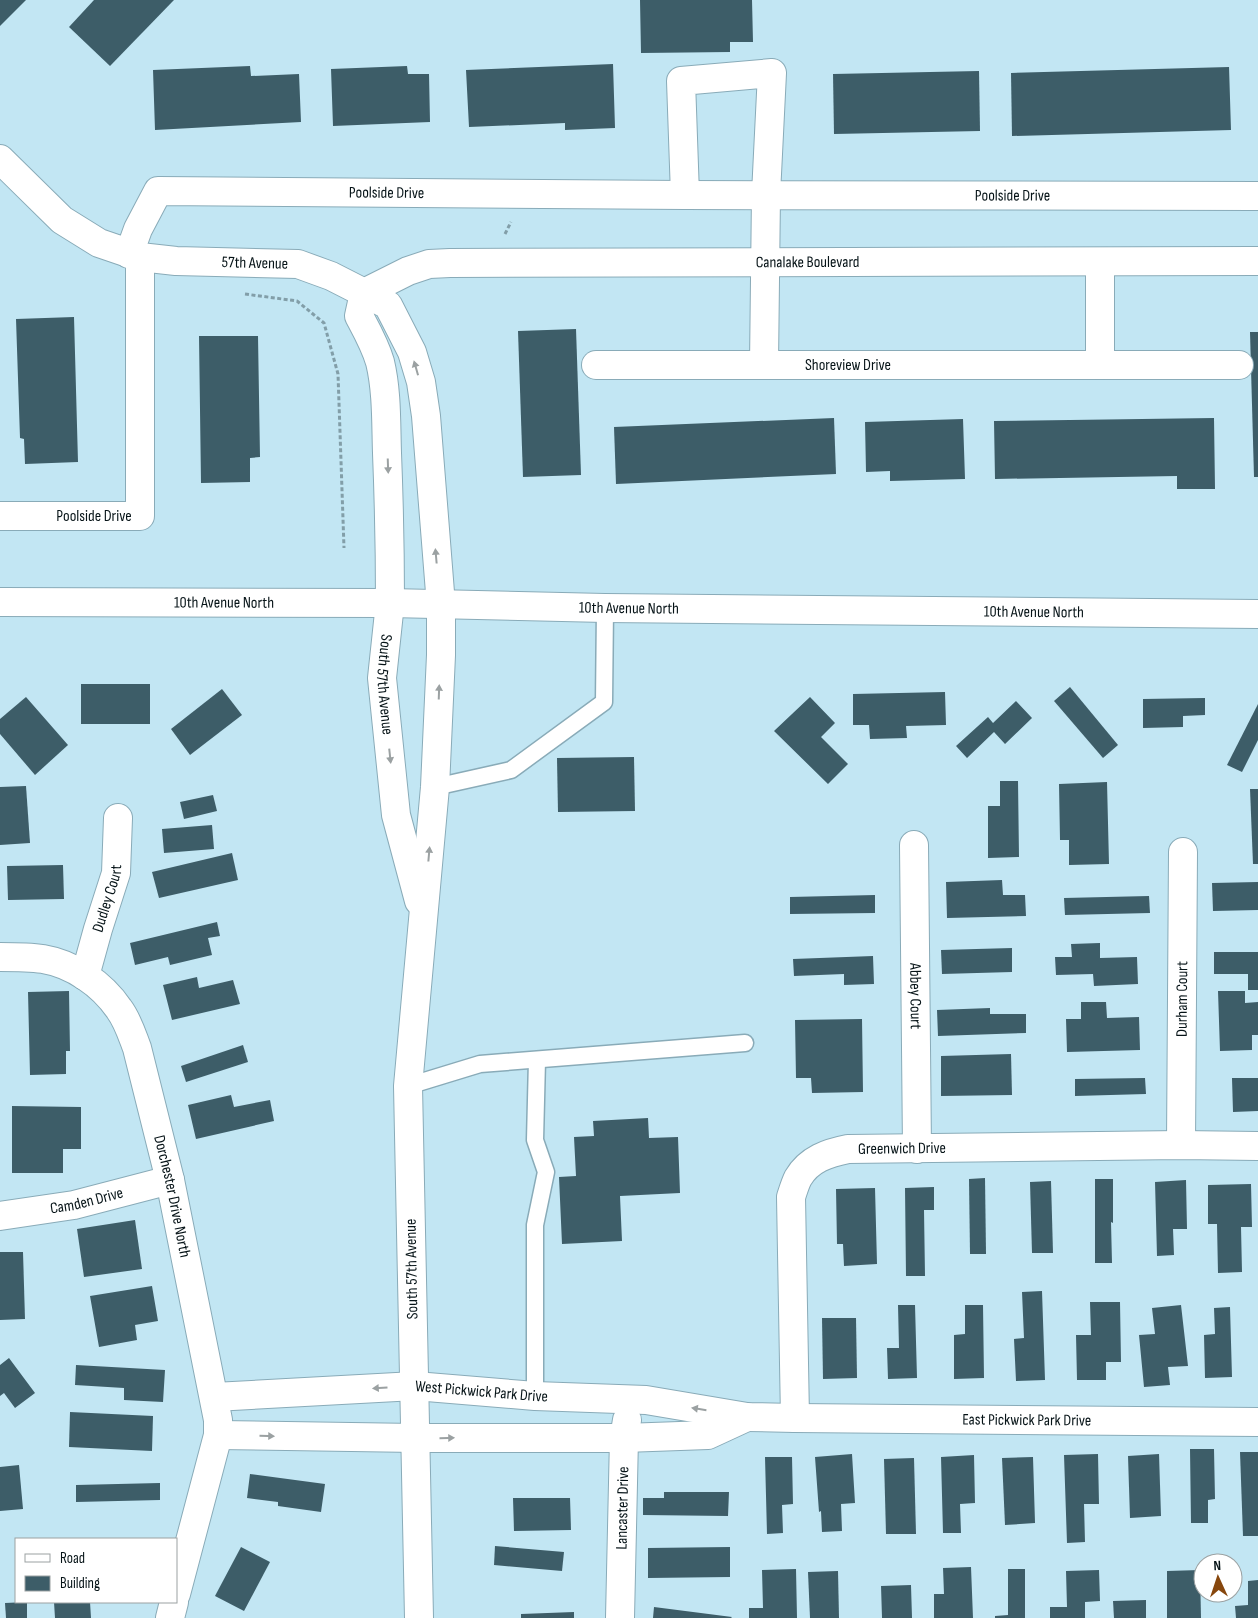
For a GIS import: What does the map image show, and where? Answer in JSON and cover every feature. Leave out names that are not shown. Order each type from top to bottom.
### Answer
[{"type":"street","points":[[685,195],[681,81],[772,72],[766,194],[764,365]]},
{"type":"street","name":"57th Avenue","points":[[0,159],[62,220],[99,243],[134,256],[176,261],[298,264],[332,276],[388,305],[412,352],[421,382],[426,416]]},
{"type":"street","name":"Poolside Drive","points":[[0,516],[140,516],[134,256],[138,229],[158,191],[685,195],[1258,196]]},
{"type":"street","name":"Canalake Boulevard","points":[[364,293],[408,271],[429,264],[450,263],[1258,261]]},
{"type":"street","points":[[1100,262],[1100,365]]},
{"type":"street","name":"South 57th Avenue","points":[[364,293],[359,316],[371,339],[379,361],[386,418],[390,603],[382,678],[396,815],[424,920]]},
{"type":"street","name":"Shoreview Drive","points":[[596,364],[1239,365]]},
{"type":"street","name":"South 57th Avenue","points":[[419,1618],[408,1086],[435,788],[441,656],[440,605],[426,416]]},
{"type":"street","name":"10th Avenue North","points":[[0,602],[390,603],[605,608],[1258,614]]},
{"type":"street","name":"Dudley Court","points":[[85,976],[116,873],[118,818]]},
{"type":"street","name":"Abbey Court","points":[[914,845],[917,1149]]},
{"type":"street","name":"Durham Court","points":[[1181,1145],[1183,852]]},
{"type":"street","name":"Dorchester Drive North","points":[[0,957],[44,960],[64,965],[85,976],[106,993],[119,1009],[130,1028],[137,1048],[170,1180],[218,1420],[218,1435],[178,1586]]},
{"type":"street","name":"Greenwich Drive","points":[[795,1418],[790,1197],[798,1178],[811,1163],[829,1153],[848,1149],[1181,1145],[1258,1146]]},
{"type":"street","name":"Camden Drive","points":[[0,1216],[74,1205],[170,1180]]},
{"type":"street","name":"West Pickwick Park Drive","points":[[214,1397],[415,1386],[535,1396],[646,1400],[747,1416],[795,1418]]},
{"type":"street","name":"Lancaster Drive","points":[[620,1618],[624,1438],[629,1400]]},
{"type":"street","name":"West Pickwick Park Drive","points":[[218,1435],[416,1438],[624,1438],[708,1435],[747,1416]]},
{"type":"street","name":"East Pickwick Park Drive","points":[[795,1418],[1258,1422]]},
{"type":"street","points":[[170,1618],[174,1603]]},
{"type":"lane","points":[[435,788],[511,770],[604,702],[605,608]]},
{"type":"lane","points":[[408,1086],[480,1064],[745,1043]]},
{"type":"lane","points":[[535,1396],[535,1225],[546,1172],[535,1140],[537,1060]]},
{"type":"path","points":[[243,293],[297,301],[324,323],[338,374],[344,548]]},
{"type":"building","points":[[0,0],[26,0],[0,26]]},
{"type":"building","points":[[94,0],[174,0],[110,66],[69,27]]},
{"type":"building","points":[[640,0],[752,0],[753,42],[730,42],[730,52],[641,53]]},
{"type":"building","points":[[613,64],[615,128],[565,130],[565,123],[469,127],[466,70]]},
{"type":"building","points":[[250,66],[251,76],[299,74],[301,122],[155,130],[153,70]]},
{"type":"building","points":[[407,66],[408,74],[429,74],[430,122],[333,126],[331,69]]},
{"type":"building","points":[[1229,67],[1231,130],[1012,136],[1011,73]]},
{"type":"building","points":[[979,71],[980,131],[834,134],[833,74]]},
{"type":"building","points":[[74,317],[78,462],[25,464],[24,439],[20,438],[16,319]]},
{"type":"building","points":[[576,329],[581,475],[523,477],[518,331]]},
{"type":"building","points":[[1250,332],[1258,332],[1258,477],[1254,477]]},
{"type":"building","points":[[199,336],[258,336],[260,457],[250,458],[250,482],[201,483]]},
{"type":"building","points":[[834,418],[836,474],[616,484],[614,427]]},
{"type":"building","points":[[1214,418],[1215,489],[1177,489],[1177,476],[995,479],[994,421]]},
{"type":"building","points":[[963,419],[965,479],[890,481],[890,471],[866,472],[865,422]]},
{"type":"building","points":[[81,684],[150,684],[150,724],[81,724]]},
{"type":"building","points":[[1070,687],[1118,745],[1103,758],[1054,701]]},
{"type":"building","points":[[222,689],[242,715],[190,755],[171,729]]},
{"type":"building","points":[[945,692],[946,725],[906,726],[907,738],[870,739],[869,725],[853,725],[853,694]]},
{"type":"building","points":[[26,697],[68,745],[35,775],[0,734],[0,719]]},
{"type":"building","points":[[810,697],[835,723],[821,737],[848,764],[828,784],[774,731]]},
{"type":"building","points":[[1205,698],[1205,715],[1183,716],[1183,727],[1143,728],[1143,699]]},
{"type":"building","points":[[1016,701],[1032,718],[1005,744],[994,732],[967,758],[956,746],[988,717],[993,723]]},
{"type":"building","points":[[1258,704],[1258,740],[1242,772],[1227,765]]},
{"type":"building","points":[[634,757],[635,811],[558,812],[557,758]]},
{"type":"building","points":[[1000,781],[1018,781],[1019,857],[988,858],[988,806],[1000,806]]},
{"type":"building","points":[[1107,782],[1109,864],[1069,865],[1069,840],[1060,840],[1059,784]]},
{"type":"building","points":[[26,786],[30,843],[0,845],[0,787]]},
{"type":"building","points":[[1250,789],[1258,789],[1258,864],[1253,864]]},
{"type":"building","points":[[213,795],[217,811],[184,819],[180,802]]},
{"type":"building","points":[[212,825],[214,849],[164,853],[162,829]]},
{"type":"building","points":[[232,853],[238,880],[159,898],[152,872]]},
{"type":"building","points":[[63,865],[64,899],[8,900],[7,866]]},
{"type":"building","points":[[1002,880],[1003,895],[1025,895],[1026,916],[947,918],[946,882]]},
{"type":"building","points":[[1258,882],[1258,910],[1213,911],[1212,883]]},
{"type":"building","points":[[875,895],[875,913],[790,914],[790,897]]},
{"type":"building","points":[[1149,896],[1150,913],[1065,915],[1064,898]]},
{"type":"building","points":[[217,922],[220,936],[208,938],[212,955],[170,965],[168,957],[135,965],[130,943]]},
{"type":"building","points":[[1100,943],[1100,958],[1137,957],[1138,984],[1094,986],[1093,974],[1056,975],[1055,957],[1072,957],[1071,944]]},
{"type":"building","points":[[1012,948],[1012,972],[942,974],[941,950]]},
{"type":"building","points":[[1214,952],[1258,952],[1258,990],[1248,990],[1248,974],[1214,974]]},
{"type":"building","points":[[873,956],[874,984],[844,985],[844,974],[794,976],[793,959]]},
{"type":"building","points":[[197,977],[199,988],[233,980],[240,1004],[172,1020],[163,985]]},
{"type":"building","points":[[69,991],[70,1051],[66,1051],[66,1074],[30,1075],[28,992]]},
{"type":"building","points":[[1218,991],[1245,991],[1245,1003],[1258,1002],[1258,1035],[1252,1035],[1252,1050],[1220,1051]]},
{"type":"building","points":[[1081,1002],[1106,1002],[1107,1018],[1139,1017],[1140,1050],[1067,1052],[1066,1019],[1081,1019]]},
{"type":"building","points":[[990,1008],[990,1014],[1026,1014],[1026,1033],[938,1036],[937,1010]]},
{"type":"building","points":[[862,1019],[863,1092],[812,1093],[811,1078],[796,1078],[795,1020]]},
{"type":"building","points":[[243,1045],[248,1062],[186,1082],[181,1066]]},
{"type":"building","points":[[1011,1054],[1012,1095],[941,1096],[941,1056]]},
{"type":"building","points":[[1145,1078],[1146,1094],[1075,1096],[1075,1079]]},
{"type":"building","points":[[1232,1078],[1258,1078],[1258,1111],[1233,1112]]},
{"type":"building","points":[[231,1095],[234,1107],[270,1100],[274,1121],[196,1139],[188,1105]]},
{"type":"building","points":[[12,1106],[81,1107],[81,1149],[63,1149],[63,1173],[12,1173]]},
{"type":"building","points":[[648,1118],[649,1138],[678,1137],[680,1193],[620,1196],[622,1241],[562,1244],[559,1177],[576,1176],[574,1137],[594,1136],[593,1121]]},
{"type":"building","points":[[985,1178],[986,1254],[970,1254],[969,1179]]},
{"type":"building","points":[[1095,1179],[1113,1179],[1112,1263],[1095,1263]]},
{"type":"building","points":[[1186,1180],[1187,1229],[1173,1229],[1174,1255],[1157,1256],[1155,1182]]},
{"type":"building","points":[[1051,1181],[1053,1253],[1032,1253],[1030,1182]]},
{"type":"building","points":[[1251,1184],[1252,1227],[1241,1227],[1242,1272],[1218,1273],[1217,1224],[1208,1224],[1208,1185]]},
{"type":"building","points":[[934,1187],[934,1210],[924,1210],[925,1276],[906,1276],[905,1188]]},
{"type":"building","points":[[875,1188],[877,1264],[844,1266],[843,1244],[837,1244],[836,1189]]},
{"type":"building","points":[[135,1220],[142,1269],[84,1277],[77,1229]]},
{"type":"building","points":[[0,1252],[23,1252],[25,1319],[0,1320]]},
{"type":"building","points":[[152,1286],[158,1321],[135,1325],[137,1340],[99,1347],[90,1296]]},
{"type":"building","points":[[1042,1291],[1045,1380],[1016,1381],[1014,1339],[1024,1338],[1022,1292]]},
{"type":"building","points":[[1090,1302],[1120,1302],[1121,1362],[1106,1362],[1106,1380],[1077,1380],[1076,1335],[1091,1335]]},
{"type":"building","points":[[898,1305],[915,1305],[917,1378],[888,1379],[887,1348],[899,1348]]},
{"type":"building","points":[[965,1305],[983,1305],[984,1378],[954,1379],[954,1335],[965,1334]]},
{"type":"building","points":[[1181,1305],[1188,1366],[1168,1367],[1170,1385],[1144,1387],[1139,1335],[1155,1334],[1152,1308]]},
{"type":"building","points":[[1230,1307],[1232,1377],[1205,1378],[1204,1335],[1215,1334],[1214,1308]]},
{"type":"building","points":[[822,1318],[856,1318],[857,1378],[823,1379]]},
{"type":"building","points":[[9,1358],[35,1393],[15,1408],[4,1393],[0,1396],[0,1365]]},
{"type":"building","points":[[76,1365],[165,1370],[163,1402],[124,1400],[124,1388],[75,1385]]},
{"type":"building","points":[[70,1412],[153,1416],[152,1451],[69,1447]]},
{"type":"building","points":[[1190,1449],[1214,1449],[1215,1499],[1208,1500],[1208,1523],[1191,1523]]},
{"type":"building","points":[[1240,1452],[1258,1452],[1258,1536],[1243,1536]]},
{"type":"building","points":[[852,1454],[855,1503],[841,1504],[842,1531],[822,1532],[815,1457]]},
{"type":"building","points":[[1098,1454],[1099,1504],[1084,1504],[1085,1542],[1067,1543],[1064,1455]]},
{"type":"building","points":[[1159,1454],[1161,1516],[1130,1518],[1128,1456]]},
{"type":"building","points":[[974,1455],[975,1503],[960,1504],[961,1533],[943,1533],[941,1457]]},
{"type":"building","points":[[765,1457],[792,1457],[793,1504],[782,1505],[783,1533],[767,1534]]},
{"type":"building","points":[[1033,1457],[1035,1523],[1005,1525],[1002,1458]]},
{"type":"building","points":[[914,1458],[916,1534],[886,1534],[884,1459]]},
{"type":"building","points":[[19,1465],[23,1509],[0,1511],[0,1467]]},
{"type":"building","points":[[250,1474],[325,1484],[321,1512],[278,1506],[278,1502],[247,1498]]},
{"type":"building","points":[[160,1483],[160,1500],[76,1502],[76,1485]]},
{"type":"building","points":[[664,1492],[729,1492],[728,1516],[643,1515],[643,1498],[664,1498]]},
{"type":"building","points":[[513,1498],[570,1498],[571,1530],[514,1531]]},
{"type":"building","points":[[495,1546],[564,1552],[562,1571],[494,1565]]},
{"type":"building","points":[[241,1547],[270,1562],[244,1611],[215,1596]]},
{"type":"building","points":[[730,1547],[730,1577],[648,1578],[648,1548]]},
{"type":"building","points":[[971,1567],[973,1618],[934,1618],[934,1594],[944,1594],[943,1568]]},
{"type":"building","points":[[796,1569],[797,1618],[749,1618],[749,1608],[763,1608],[762,1570]]},
{"type":"building","points":[[1008,1569],[1025,1569],[1025,1618],[995,1618],[995,1616],[1008,1615]]},
{"type":"building","points":[[1099,1570],[1100,1601],[1085,1602],[1085,1618],[1050,1618],[1050,1607],[1067,1607],[1066,1571]]},
{"type":"building","points":[[1193,1570],[1193,1603],[1201,1603],[1201,1618],[1167,1618],[1167,1571]]},
{"type":"building","points":[[838,1571],[839,1618],[810,1618],[808,1572]]},
{"type":"building","points":[[1258,1580],[1258,1618],[1236,1618],[1235,1606],[1248,1605],[1248,1581]]},
{"type":"building","points":[[911,1585],[912,1618],[882,1618],[881,1586]]},
{"type":"building","points":[[1146,1600],[1146,1618],[1114,1618],[1113,1601]]},
{"type":"building","points":[[5,1603],[27,1603],[27,1618],[6,1618]]},
{"type":"building","points":[[54,1603],[90,1603],[91,1618],[55,1618]]},
{"type":"building","points":[[654,1607],[732,1617],[653,1618]]},
{"type":"building","points":[[574,1612],[574,1618],[521,1618],[521,1614]]}]
